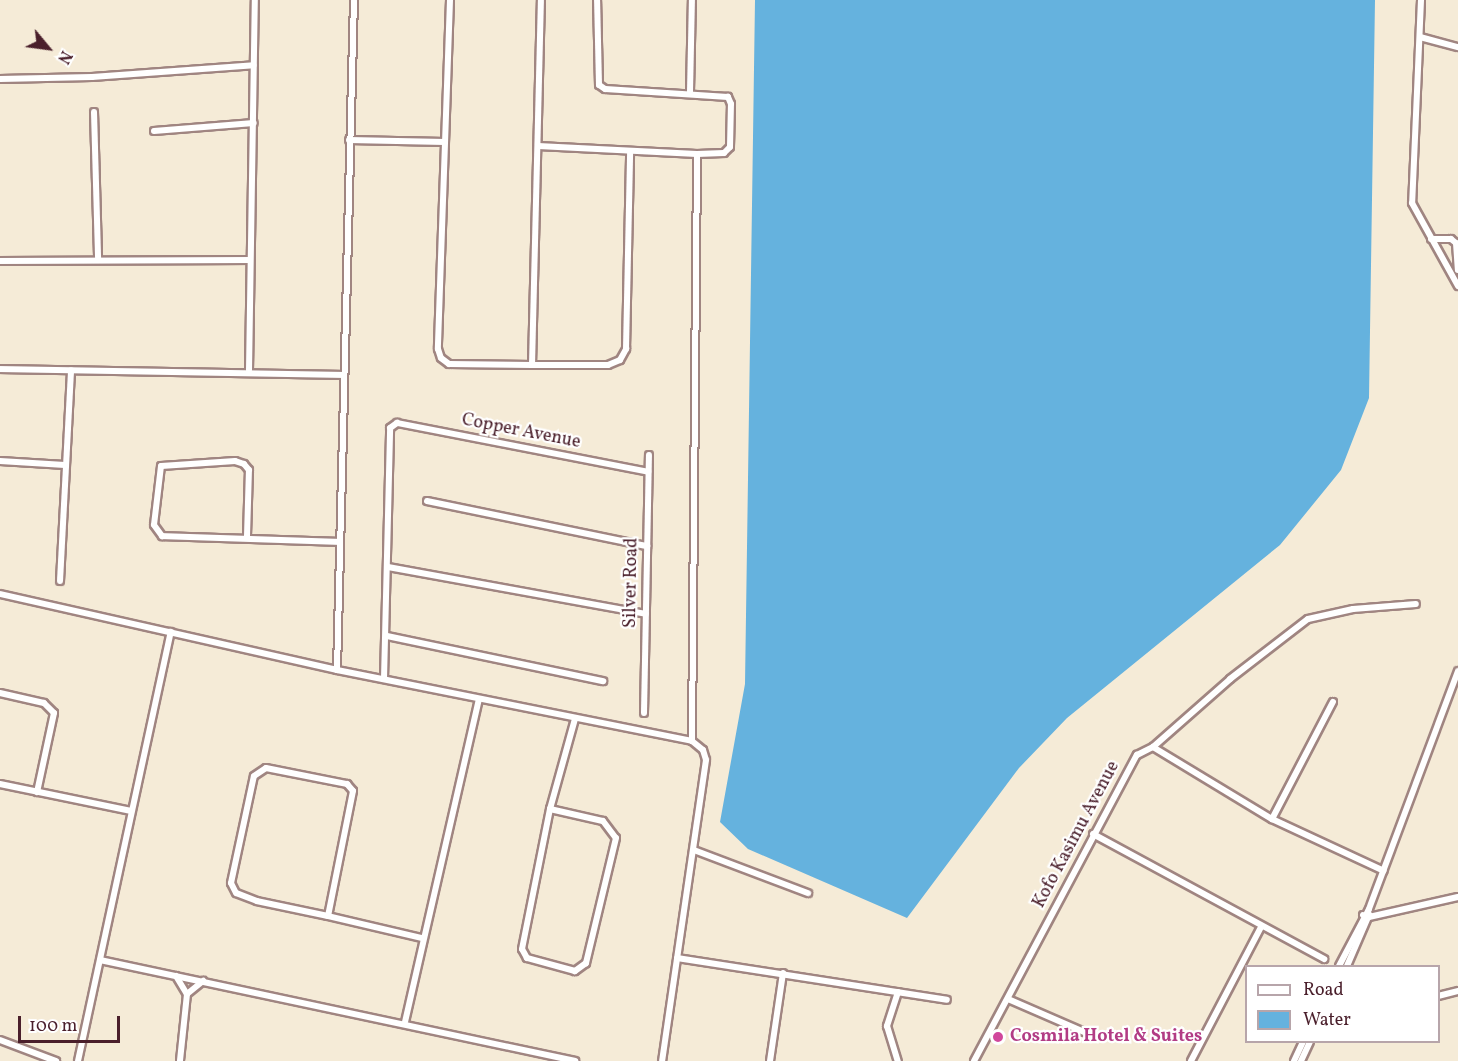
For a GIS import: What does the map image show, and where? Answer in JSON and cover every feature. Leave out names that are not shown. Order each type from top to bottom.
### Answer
[{"type":"street","points":[[249,370],[255,0]]},
{"type":"street","points":[[337,670],[354,0]]},
{"type":"street","points":[[450,0],[441,358],[449,364],[532,365],[608,365],[620,360],[626,350],[630,151]]},
{"type":"street","points":[[532,365],[541,0]]},
{"type":"street","points":[[538,146],[697,154],[724,153],[730,147],[731,104],[728,97],[690,92],[605,89],[599,85],[597,0]]},
{"type":"street","points":[[690,92],[692,0]]},
{"type":"street","points":[[1421,0],[1412,203],[1458,286]]},
{"type":"street","points":[[1419,37],[1458,47]]},
{"type":"street","points":[[0,79],[92,77],[254,65]]},
{"type":"street","points":[[93,112],[98,258]]},
{"type":"street","points":[[154,131],[254,123]]},
{"type":"street","points":[[349,140],[445,142]]},
{"type":"street","points":[[692,741],[697,154]]},
{"type":"street","points":[[1431,239],[1451,239],[1456,243],[1458,270]]},
{"type":"street","points":[[0,261],[98,258],[250,260]]},
{"type":"street","points":[[0,369],[249,370],[343,375]]},
{"type":"street","points":[[60,581],[71,370]]},
{"type":"street","name":"Copper Avenue","points":[[388,567],[390,428],[397,423],[648,472]]},
{"type":"street","name":"Silver Road","points":[[644,713],[649,455]]},
{"type":"street","points":[[0,461],[65,465]]},
{"type":"street","points":[[247,536],[249,470],[244,464],[224,461],[161,465],[154,525],[162,536],[247,536],[339,542]]},
{"type":"street","points":[[427,501],[648,546]]},
{"type":"street","points":[[384,679],[388,567],[646,614]]},
{"type":"street","points":[[0,594],[337,670],[692,741],[704,750],[706,760],[662,1061]]},
{"type":"street","name":"Kofo Kasimu Avenue","points":[[974,1061],[1137,755],[1153,747],[1230,679],[1308,619],[1353,609],[1416,604]]},
{"type":"street","points":[[78,1061],[171,632]]},
{"type":"street","points":[[387,636],[603,681]]},
{"type":"street","points":[[1347,965],[1458,671]]},
{"type":"street","points":[[0,693],[44,703],[54,713],[37,792]]},
{"type":"street","points":[[405,1022],[422,938],[479,699]]},
{"type":"street","points":[[1272,819],[1333,702]]},
{"type":"street","points":[[550,809],[603,821],[616,838],[586,963],[575,971],[527,958],[522,949],[550,809],[575,719]]},
{"type":"street","points":[[1153,747],[1272,819],[1384,871]]},
{"type":"street","points":[[328,916],[353,791],[347,784],[266,768],[259,770],[231,884],[236,893],[257,901],[422,938]]},
{"type":"street","points":[[0,784],[131,811]]},
{"type":"street","points":[[1093,834],[1261,927],[1324,959]]},
{"type":"street","points":[[694,850],[808,893]]},
{"type":"street","points":[[1340,965],[1366,916],[1458,897]]},
{"type":"street","points":[[1191,1061],[1261,927]]},
{"type":"street","points":[[677,958],[948,1000]]},
{"type":"street","points":[[100,960],[405,1022],[572,1061]]},
{"type":"street","points":[[770,1061],[783,973]]},
{"type":"street","points":[[176,976],[187,994],[180,1061]]},
{"type":"street","points":[[187,994],[203,981]]},
{"type":"street","points":[[1440,996],[1458,991]]},
{"type":"street","points":[[898,992],[887,1026],[898,1061]]},
{"type":"street","points":[[1008,999],[1084,1032]]},
{"type":"street","points":[[0,1040],[56,1061]]},
{"type":"street","points":[[1294,1061],[1302,1043]]},
{"type":"street","points":[[1300,1061],[1309,1043]]},
{"type":"water","points":[[755,0],[1375,0],[1369,398],[1341,470],[1280,545],[1067,718],[1019,768],[907,918],[748,849],[720,822],[745,684]]},
{"type":"place","name":"Cosmila Hotel & Suites","points":[[998,1037]]}]
